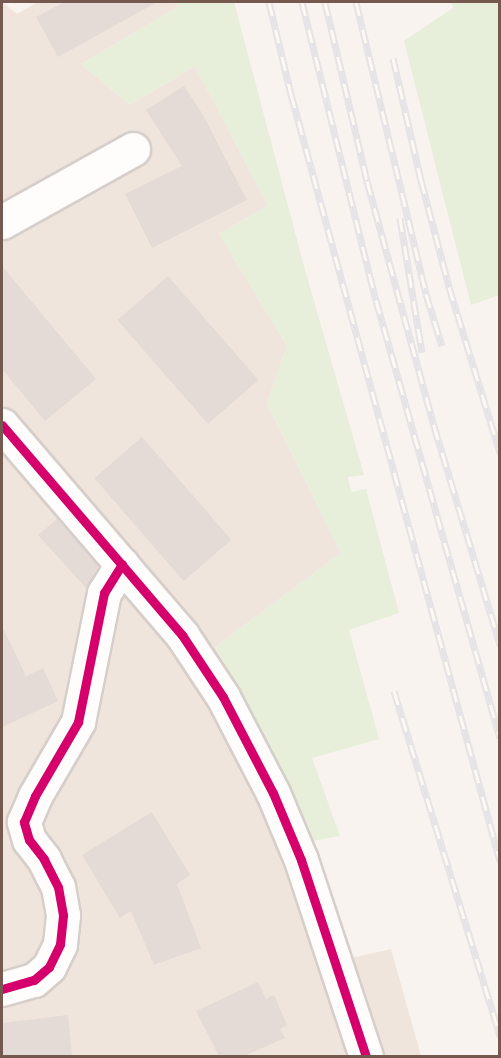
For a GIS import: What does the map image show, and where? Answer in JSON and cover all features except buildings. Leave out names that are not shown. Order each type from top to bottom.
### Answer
[{"type":"street","points":[[2,222],[133,149]]},
{"type":"street","points":[[2,425],[182,635],[223,697],[273,793],[301,860],[366,1056]]},
{"type":"street","points":[[2,989],[34,980],[49,967],[60,944],[63,915],[58,887],[44,859],[29,840],[24,822],[35,796],[78,722],[104,593],[122,564]]},
{"type":"shaded area","points":[[2,2],[17,14],[38,2],[175,2],[178,7],[81,64],[130,105],[195,66],[268,206],[219,234],[287,346],[267,403],[341,553],[215,647],[270,744],[312,841],[351,958],[391,949],[421,1056],[2,1056]]},
{"type":"green space","points":[[175,2],[234,2],[305,270],[364,475],[348,477],[351,492],[366,489],[399,613],[349,630],[379,739],[312,758],[340,836],[312,841],[270,744],[215,647],[341,553],[267,403],[287,346],[219,234],[268,206],[195,66],[130,105],[81,64],[178,7]]},
{"type":"green space","points":[[451,2],[499,2],[499,295],[471,305],[404,41],[453,8]]},
{"type":"railway","points":[[269,2],[291,94],[500,861]]},
{"type":"railway","points":[[302,2],[376,300],[500,738]]},
{"type":"railway","points":[[325,2],[367,181],[434,426],[500,645]]},
{"type":"railway","points":[[356,2],[426,294],[442,346]]},
{"type":"railway","points":[[393,58],[449,287],[500,453]]},
{"type":"railway","points":[[400,218],[422,352]]},
{"type":"railway","points":[[394,691],[500,1036]]},
{"type":"cycle path","points":[[2,425],[182,635],[223,697],[273,793],[301,860],[366,1056]]},
{"type":"cycle path","points":[[2,989],[34,980],[49,967],[60,944],[63,915],[58,887],[44,859],[29,840],[24,822],[35,796],[78,722],[104,593],[122,564]]}]
